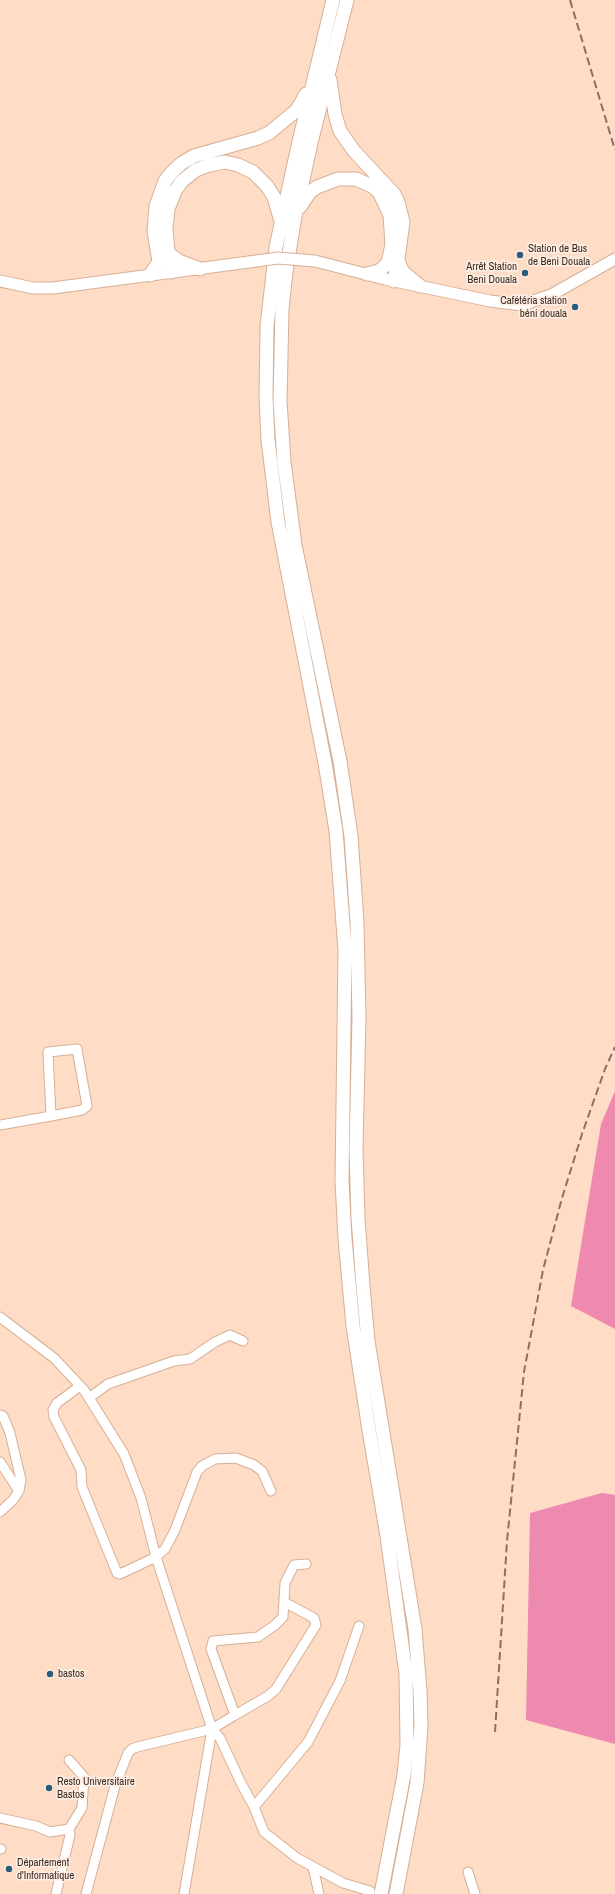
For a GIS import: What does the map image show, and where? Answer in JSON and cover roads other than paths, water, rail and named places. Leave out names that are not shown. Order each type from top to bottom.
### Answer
[{"type":"highway","points":[[334,0],[281,221],[272,277],[266,353],[266,397],[268,440],[278,522],[325,763],[336,831],[345,950],[342,1181],[345,1239],[353,1326],[388,1544],[406,1674],[407,1739],[404,1775],[381,1894]]},
{"type":"highway","points":[[347,0],[295,216],[286,272],[280,354],[280,401],[284,462],[295,545],[339,757],[351,836],[357,922],[359,1018],[356,1158],[362,1286],[368,1341],[415,1629],[420,1691],[421,1726],[417,1784],[396,1894]]},
{"type":"highway","points":[[329,70],[332,98],[340,131],[354,151],[394,194],[398,202],[403,222],[389,280]]},
{"type":"highway","points":[[160,271],[154,231],[156,206],[165,181],[172,172],[182,163],[194,156],[258,138],[269,133],[297,110],[304,100],[315,76]]},
{"type":"highway","points":[[160,271],[168,253],[166,228],[168,209],[182,180],[196,170],[209,165],[225,162],[238,165],[253,172],[267,186],[274,196],[281,221]]},
{"type":"highway","points":[[295,216],[303,200],[310,192],[327,182],[347,178],[364,181],[379,192],[390,215],[393,261],[420,286]]},
{"type":"highway","points":[[168,253],[179,261],[200,269]]},
{"type":"highway","points":[[367,274],[380,271],[393,261]]},
{"type":"main road","points":[[0,282],[17,286],[52,288],[160,271],[200,269],[278,258],[315,261],[389,280],[490,301],[522,305],[537,301],[557,292],[615,259]]},
{"type":"street","points":[[0,1125],[51,1116],[82,1110],[87,1106],[77,1049],[48,1052],[51,1116]]},
{"type":"street","points":[[0,1317],[54,1358],[80,1386],[124,1454],[141,1498],[156,1557],[212,1729],[220,1738],[254,1807],[264,1832],[297,1858],[343,1883],[370,1891],[370,1894]]},
{"type":"street","points":[[89,1398],[108,1384],[174,1362],[190,1359],[215,1342],[230,1335],[243,1341]]},
{"type":"street","points":[[80,1386],[57,1403],[53,1410],[58,1427],[67,1440],[81,1470],[82,1487],[113,1564],[117,1572],[120,1574],[156,1557],[165,1549],[175,1530],[197,1472],[202,1466],[215,1459],[236,1458],[254,1465],[262,1471],[271,1491]]},
{"type":"street","points":[[0,1415],[2,1416],[10,1433],[21,1480],[19,1491],[13,1500],[0,1512]]},
{"type":"street","points":[[0,1462],[19,1491]]},
{"type":"street","points":[[235,1715],[211,1649],[213,1642],[258,1637],[283,1617],[285,1583],[294,1565],[306,1564]]},
{"type":"street","points":[[86,1894],[115,1786],[128,1753],[132,1749],[212,1729],[268,1696],[276,1689],[316,1624],[314,1618],[284,1602]]},
{"type":"street","points":[[254,1807],[308,1742],[340,1681],[359,1626]]},
{"type":"street","points":[[184,1894],[212,1729]]},
{"type":"street","points":[[56,1894],[70,1835],[69,1829],[82,1808],[84,1777],[68,1760]]},
{"type":"street","points":[[0,1818],[36,1826],[50,1832],[69,1829]]},
{"type":"street","points":[[313,1867],[319,1894]]},
{"type":"street","points":[[468,1872],[474,1894]]},
{"type":"railway","points":[[570,0],[615,150]]},
{"type":"railway","points":[[495,1732],[507,1541],[524,1372],[543,1270],[562,1198],[582,1134],[605,1069],[615,1047]]},
{"type":"place","name":"Station de Bus de Beni Douala","points":[[520,255]]},
{"type":"place","name":"Arrêt Station Beni Douala","points":[[525,273]]},
{"type":"place","name":"Cafétéria station béni douala","points":[[575,307]]},
{"type":"place","name":"bastos","points":[[50,1674]]},
{"type":"place","name":"Resto Universitaire Bastos","points":[[49,1788]]},
{"type":"place","name":"Département d'Informatique","points":[[9,1869]]}]
